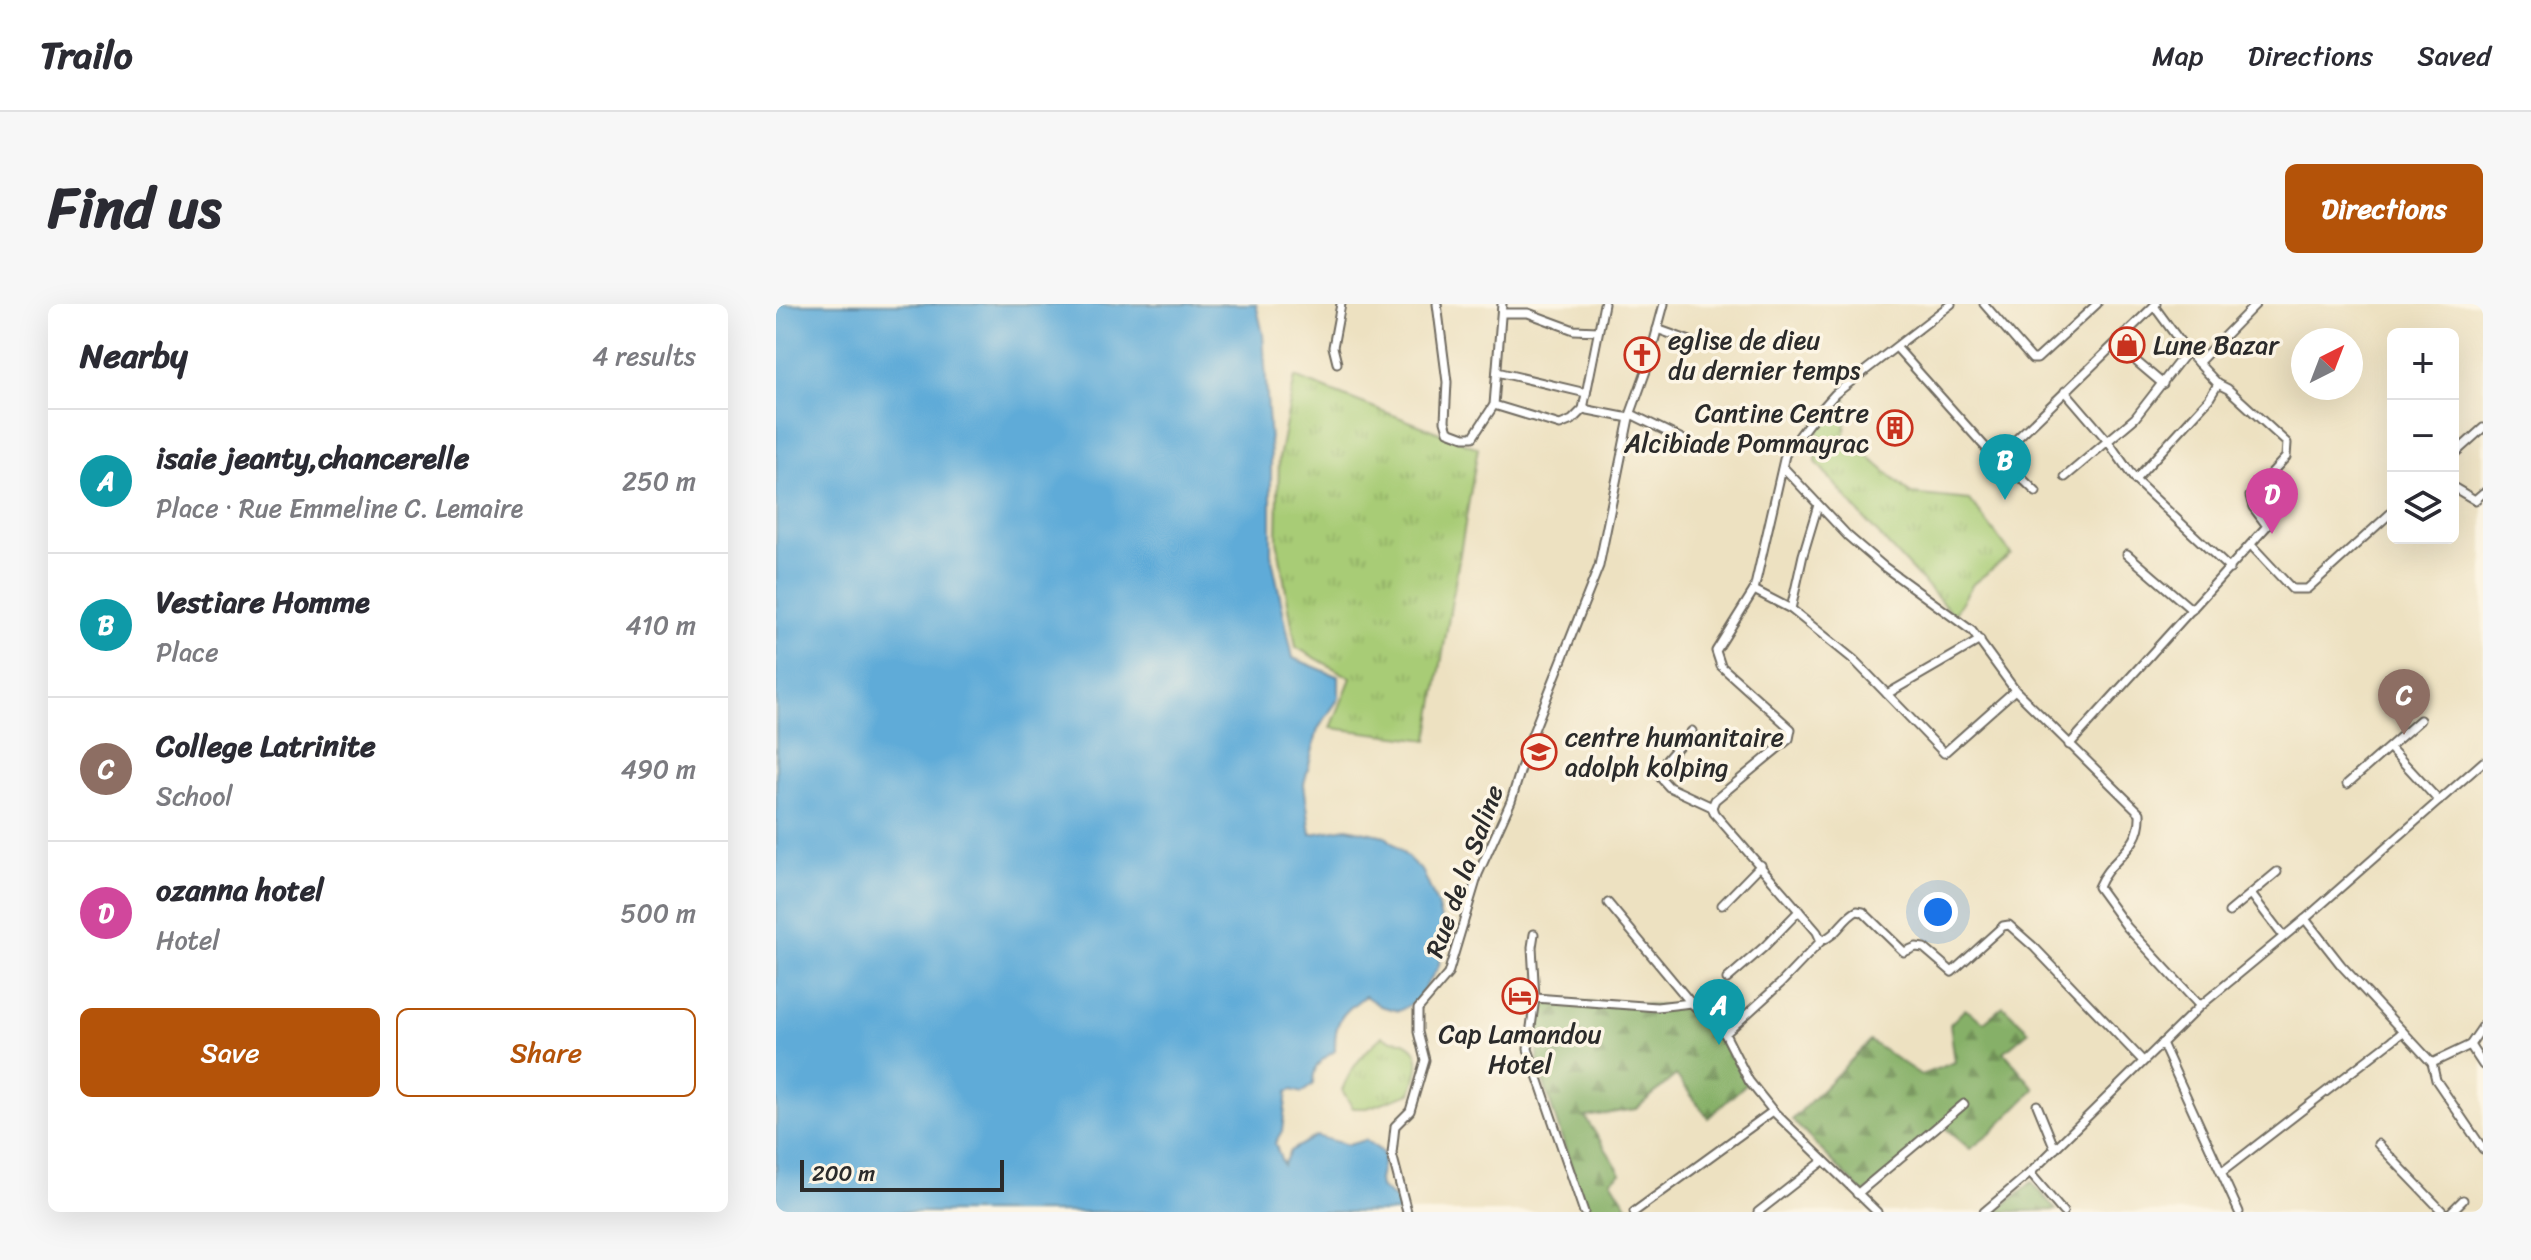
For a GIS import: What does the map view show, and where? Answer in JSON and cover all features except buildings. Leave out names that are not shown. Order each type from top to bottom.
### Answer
[{"type":"street","points":[[1337,363],[1333,347],[1341,304]]},
{"type":"street","points":[[1437,304],[1447,382],[1445,421],[1448,431],[1464,437],[1473,437],[1494,405],[1502,309],[1528,313],[1574,330],[1598,331]]},
{"type":"street","points":[[1494,405],[1560,425],[1572,420],[1583,409],[1604,304]]},
{"type":"street","name":"Rue de la Saline","points":[[1407,1212],[1392,1154],[1395,1126],[1410,1111],[1425,1060],[1418,1032],[1418,1009],[1448,974],[1478,874],[1511,801],[1530,740],[1599,566],[1630,416],[1664,304]]},
{"type":"street","points":[[1821,941],[1817,932],[1761,865],[1714,813],[1712,807],[1715,800],[1789,739],[1789,724],[1721,666],[1716,651],[1754,590],[1785,455],[1826,403],[1897,348],[1940,307],[1951,304]]},
{"type":"street","points":[[1984,304],[2032,359],[2037,359],[2097,304]]},
{"type":"street","points":[[2198,363],[2256,304]]},
{"type":"street","points":[[1897,348],[1994,457],[1999,456],[2155,305],[2187,351],[2218,384],[2228,389],[2287,443],[2286,457],[2250,496],[2253,507],[2267,526],[2069,745]]},
{"type":"street","points":[[1657,329],[1701,345]]},
{"type":"street","points":[[2118,340],[2137,362],[2163,384]]},
{"type":"street","points":[[2065,477],[2135,418],[2187,351]]},
{"type":"street","points":[[1497,372],[1586,393]]},
{"type":"street","points":[[2135,480],[2209,399],[2218,384]]},
{"type":"street","points":[[2065,391],[2107,440],[2135,480],[2230,569]]},
{"type":"street","points":[[1583,409],[1630,416],[1682,439]]},
{"type":"street","points":[[2459,450],[2483,428]]},
{"type":"street","points":[[1999,456],[2036,492]]},
{"type":"street","points":[[1783,467],[1848,536],[1883,566],[1953,615],[1980,640],[2015,690],[2140,813],[2141,828],[2133,844],[2103,875],[2098,887],[2127,927],[2200,1006]]},
{"type":"street","points":[[2459,491],[2475,500],[2483,493]]},
{"type":"street","points":[[1791,609],[1818,505]]},
{"type":"street","points":[[2251,545],[2292,589],[2307,589],[2387,516]]},
{"type":"street","points":[[2127,554],[2192,610]]},
{"type":"street","points":[[1754,590],[1791,609],[1854,660],[1944,753],[2015,690]]},
{"type":"street","points":[[1887,694],[1980,640]]},
{"type":"street","points":[[2347,784],[2420,720]]},
{"type":"street","points":[[1692,731],[1662,765],[1659,776],[1669,787],[1712,807]]},
{"type":"street","points":[[2390,748],[2439,801]]},
{"type":"street","points":[[1984,1212],[2030,1173],[2200,1006],[2305,919],[2483,762]]},
{"type":"street","points":[[1722,905],[1761,865]]},
{"type":"street","points":[[2229,912],[2277,872]]},
{"type":"street","points":[[2251,894],[2283,936]]},
{"type":"street","points":[[1608,903],[1691,1003],[1725,1034],[1749,1081],[1773,1111],[1877,1212]]},
{"type":"street","points":[[1727,979],[1799,911]]},
{"type":"street","points":[[1725,1034],[1821,941],[1833,937],[1857,911],[1863,912],[1904,952],[1916,947],[1924,948],[1948,972],[1952,972],[2003,926],[2009,925],[2143,1061]]},
{"type":"street","points":[[2305,919],[2341,965],[2432,1063],[2436,1080],[2483,1149]]},
{"type":"street","points":[[1534,934],[1535,998],[1528,1049],[1584,1212]]},
{"type":"street","points":[[1535,998],[1657,1007],[1691,1003]]},
{"type":"street","points":[[2432,1063],[2470,1045],[2483,1026]]},
{"type":"street","points":[[2222,1172],[2403,1032]]},
{"type":"street","points":[[2162,1043],[2239,1212]]},
{"type":"street","points":[[2470,1045],[2483,1065]]},
{"type":"street","points":[[1857,1194],[1964,1104]]},
{"type":"street","points":[[2037,1105],[2055,1149]]},
{"type":"street","points":[[1634,1212],[1773,1111]]},
{"type":"street","points":[[2378,1144],[2443,1212]]},
{"type":"street","points":[[1758,1212],[1823,1161]]},
{"type":"street","points":[[2030,1173],[2063,1212]]},
{"type":"street","points":[[2451,1212],[2463,1200]]},
{"type":"green space","points":[[1295,377],[1478,448],[1428,740],[1331,728],[1351,678],[1296,647],[1277,540],[1279,458]]},
{"type":"green space","points":[[1840,397],[1846,398],[1845,436],[1911,494],[1970,500],[2011,554],[1973,584],[1954,615],[1816,462],[1818,430]]},
{"type":"green space","points":[[1539,1001],[1690,1006],[1727,1042],[1746,1084],[1708,1118],[1676,1075],[1636,1109],[1585,1117],[1621,1173],[1611,1180],[1631,1212],[1586,1212],[1538,1065]]},
{"type":"green space","points":[[2003,1006],[2029,1031],[2004,1052],[2035,1089],[1990,1134],[1970,1149],[1944,1127],[1864,1194],[1792,1120],[1870,1041],[1921,1075],[1955,1062],[1950,1024],[1965,1009],[1984,1022]]},
{"type":"green space","points":[[1383,1036],[1409,1045],[1418,1056],[1411,1093],[1367,1108],[1353,1108],[1342,1090],[1359,1060]]},
{"type":"green space","points":[[2032,1182],[2056,1210],[1996,1212]]},
{"type":"water","points":[[776,304],[1256,304],[1263,334],[1271,458],[1271,554],[1293,658],[1339,677],[1339,698],[1318,729],[1304,784],[1311,834],[1347,828],[1385,836],[1423,872],[1443,926],[1439,966],[1416,1001],[1399,1011],[1380,1006],[1365,996],[1345,1013],[1336,1032],[1335,1051],[1318,1064],[1313,1084],[1302,1093],[1287,1092],[1282,1131],[1275,1143],[1283,1165],[1290,1151],[1316,1136],[1348,1145],[1365,1140],[1381,1151],[1384,1157],[1380,1187],[1398,1201],[1400,1212],[776,1212]]},
{"type":"place","name":"Lune Bazar","points":[[2127,345]]},
{"type":"place","name":"eglise de dieu du dernier temps","points":[[1642,355]]},
{"type":"place","name":"Cantine Centre Alcibiade Pommayrac","points":[[1895,428]]},
{"type":"place","name":"Vestiare Homme","points":[[2005,500]]},
{"type":"place","name":"ozanna hotel","points":[[2272,534]]},
{"type":"place","name":"College Latrinite","points":[[2404,735]]},
{"type":"place","name":"centre humanitaire adolph kolping","points":[[1539,752]]},
{"type":"place","name":"Cap Lamandou Hotel","points":[[1520,996]]},
{"type":"place","name":"isaie jeanty,chancerelle","points":[[1719,1045]]}]
